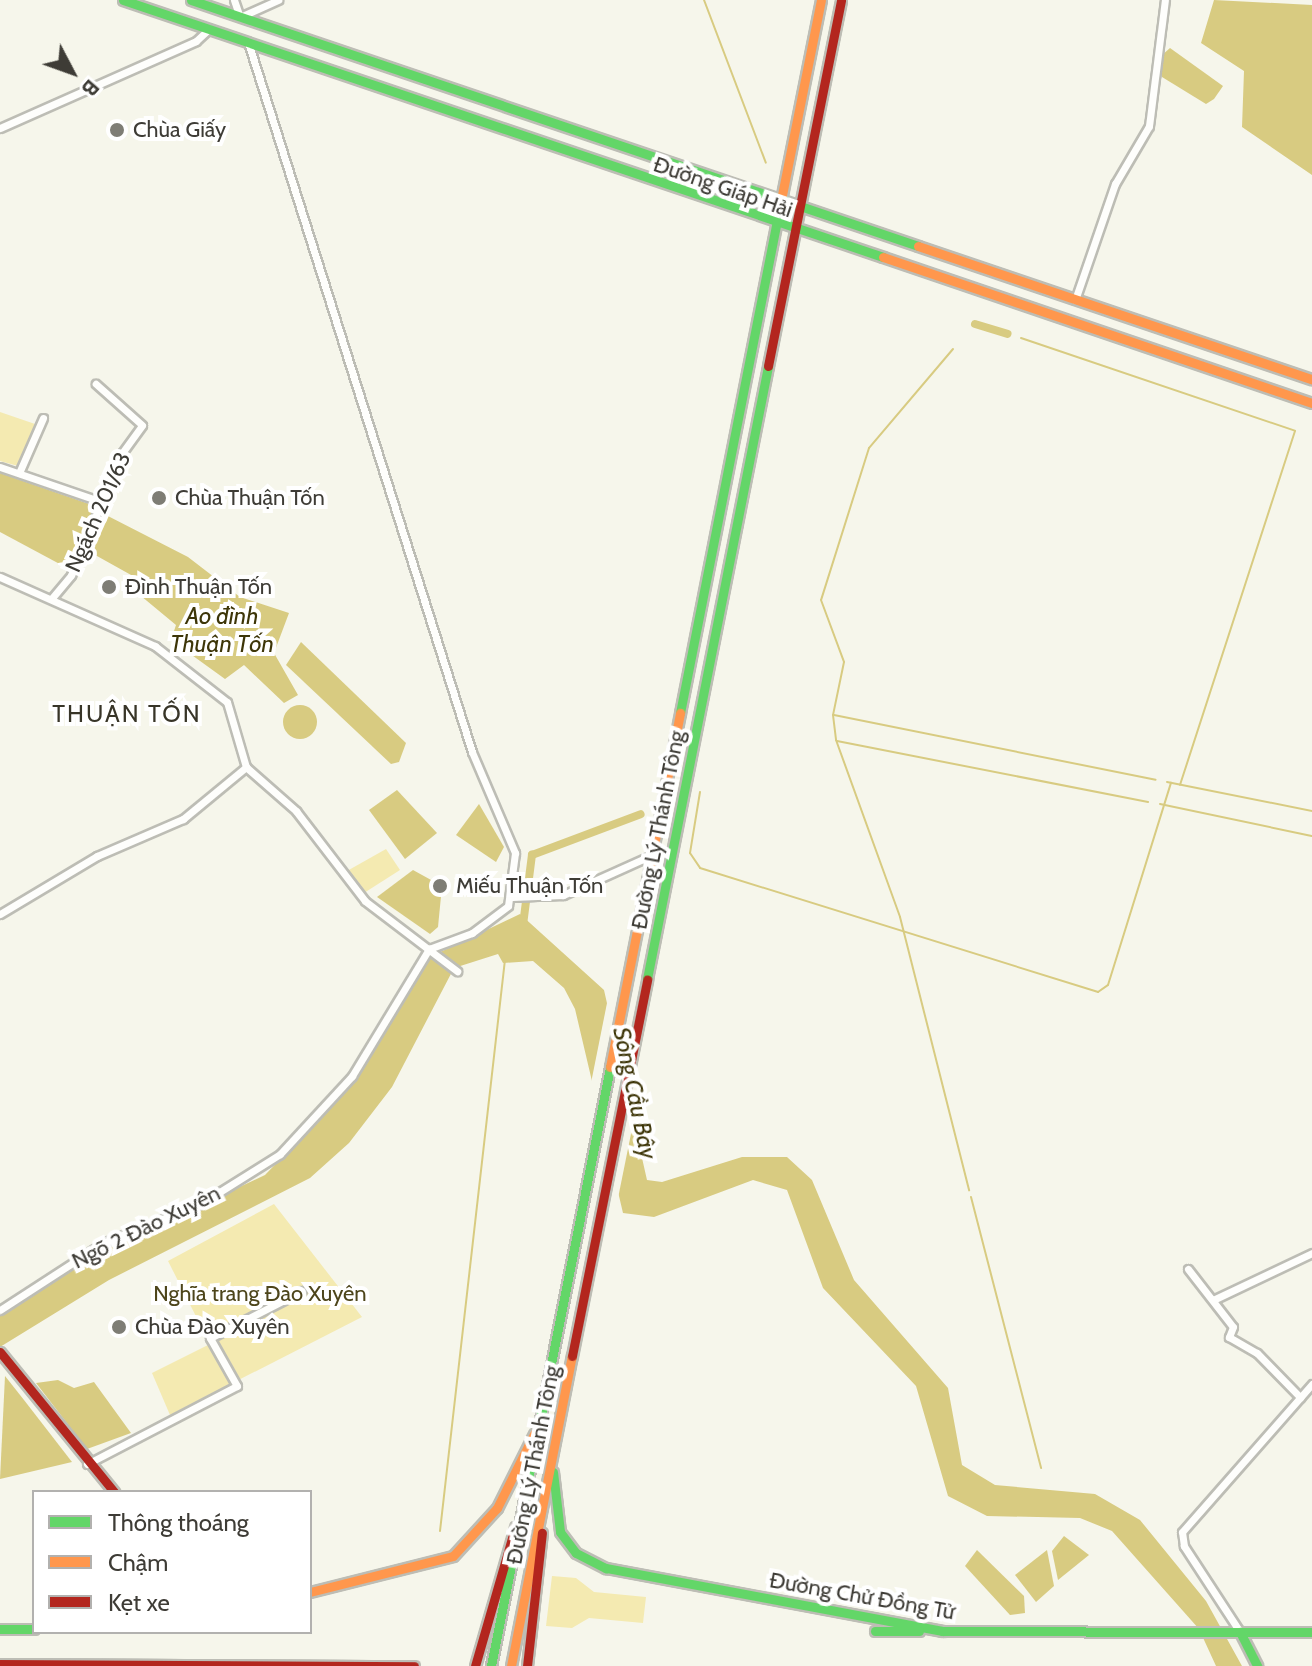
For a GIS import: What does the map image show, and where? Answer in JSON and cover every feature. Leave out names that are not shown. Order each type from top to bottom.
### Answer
[{"type":"main road","name":"Đường Giáp Hải","points":[[123,0],[776,224],[1312,403]]},
{"type":"main road","name":"Đường Giáp Hải","points":[[191,0],[1312,379]]},
{"type":"main road","name":"Đường Lý Thánh Tông","points":[[491,1666],[821,0]]},
{"type":"main road","name":"Đường Lý Thánh Tông","points":[[511,1666],[841,0]]},
{"type":"main road","points":[[209,29],[216,9]]},
{"type":"main road","points":[[233,37],[240,17]]},
{"type":"main road","points":[[1091,330],[1098,308]]},
{"type":"main road","points":[[656,832],[675,836]]},
{"type":"main road","points":[[555,1346],[574,1349]]},
{"type":"main road","points":[[2,1357],[87,1464],[112,1490]]},
{"type":"main road","points":[[312,1591],[453,1556],[506,1495],[540,1420]]},
{"type":"main road","name":"Đường Chử Đồng Tử","points":[[555,1444],[557,1523],[571,1549],[593,1564],[942,1631],[1312,1632]]},
{"type":"main road","points":[[475,1666],[521,1515]]},
{"type":"main road","points":[[527,1666],[540,1520]]},
{"type":"main road","points":[[0,1629],[32,1629]]},
{"type":"main road","points":[[875,1631],[942,1631]]},
{"type":"main road","points":[[1235,1632],[1257,1666]]},
{"type":"main road","points":[[0,1664],[414,1666]]},
{"type":"street","points":[[234,0],[240,17],[278,0]]},
{"type":"street","points":[[1075,300],[1115,184],[1149,126],[1165,0]]},
{"type":"street","points":[[0,128],[196,41],[209,29]]},
{"type":"street","points":[[248,42],[472,752],[515,853],[515,897],[487,924],[430,951]]},
{"type":"street","name":"Ngách 201/63","points":[[52,598],[71,575],[102,502],[142,425],[96,384]]},
{"type":"street","points":[[19,473],[43,418]]},
{"type":"street","points":[[0,467],[102,502]]},
{"type":"street","points":[[0,577],[155,646],[227,702],[246,767],[296,811],[365,901],[457,971]]},
{"type":"street","points":[[0,914],[97,856],[183,819],[246,767]]},
{"type":"street","points":[[515,897],[563,895],[652,855]]},
{"type":"street","name":"Ngõ 2 Đào Xuyên","points":[[0,1310],[103,1243],[202,1203],[290,1145],[352,1076],[430,951]]},
{"type":"street","points":[[1213,1300],[1310,1253],[1312,1263]]},
{"type":"street","points":[[1188,1269],[1233,1327],[1229,1337],[1257,1353],[1300,1397]]},
{"type":"street","points":[[87,1464],[237,1386],[210,1338],[302,1291]]},
{"type":"street","points":[[1235,1632],[1184,1546],[1182,1532],[1312,1384]]},
{"type":"green space","points":[[0,412],[35,424],[18,466],[0,461]]},
{"type":"green space","points":[[386,849],[400,870],[364,893],[347,871]]},
{"type":"green space","name":"Nghĩa trang Đào Xuyên","points":[[274,1204],[362,1317],[170,1415],[152,1373],[210,1344],[168,1261]]},
{"type":"green space","points":[[552,1576],[576,1578],[594,1592],[646,1597],[643,1623],[589,1618],[572,1628],[546,1626]]},
{"type":"water","points":[[1214,0],[1312,5],[1312,175],[1242,127],[1244,71],[1201,43]]},
{"type":"water","points":[[1170,48],[1223,86],[1214,99],[1206,104],[1162,77],[1161,56]]},
{"type":"water","points":[[0,473],[95,506],[69,569],[0,532]]},
{"type":"water","name":"Ao đình Thuận Tốn","points":[[104,514],[188,557],[240,597],[289,613],[274,653],[298,695],[284,703],[244,665],[225,679],[171,640],[176,625],[141,596],[149,585],[88,551]]},
{"type":"water","points":[[301,642],[406,743],[399,762],[391,764],[286,665]]},
{"type":"water","points":[[300,705],[312,710],[317,722],[312,734],[300,739],[288,734],[283,722],[288,710]]},
{"type":"water","points":[[397,790],[437,833],[405,859],[369,810]]},
{"type":"water","points":[[479,804],[504,847],[496,862],[456,835]]},
{"type":"water","points":[[413,870],[442,886],[438,927],[430,934],[377,897]]},
{"type":"water","name":"Sông Cầu Bây","points":[[520,914],[604,990],[647,1180],[662,1182],[742,1157],[787,1157],[812,1180],[854,1280],[948,1388],[962,1465],[995,1485],[1095,1494],[1140,1520],[1206,1601],[1242,1666],[1216,1666],[1199,1629],[1112,1531],[1080,1518],[987,1516],[948,1496],[916,1386],[823,1288],[787,1190],[753,1180],[654,1217],[623,1213],[575,1009],[564,988],[533,961],[503,963],[498,954],[454,968],[392,1087],[349,1143],[310,1178],[109,1280],[0,1347],[0,1315],[88,1258],[265,1175],[352,1085],[430,957]]},
{"type":"water","points":[[5,1376],[24,1400],[72,1462],[0,1479]]},
{"type":"water","points":[[58,1380],[74,1388],[94,1382],[131,1433],[87,1449],[36,1383]]},
{"type":"water","points":[[1064,1536],[1089,1555],[1058,1580],[1052,1551]]},
{"type":"water","points":[[977,1550],[1024,1596],[1025,1613],[1010,1615],[965,1566]]},
{"type":"water","points":[[1047,1550],[1054,1586],[1036,1602],[1015,1575]]},
{"type":"pier","points":[[609,993],[635,1114],[616,1208],[590,1088]]},
{"type":"waterway","points":[[704,0],[766,163]]},
{"type":"waterway","points":[[975,324],[1007,334]]},
{"type":"waterway","points":[[1021,338],[1295,431],[1180,785]]},
{"type":"waterway","points":[[953,349],[869,448],[821,600],[844,662],[833,715],[836,740],[900,917],[969,1190]]},
{"type":"waterway","points":[[834,715],[1155,780]]},
{"type":"waterway","points":[[837,741],[1148,802]]},
{"type":"waterway","points":[[1167,782],[1312,811]]},
{"type":"waterway","points":[[700,792],[690,853],[700,868],[1098,992],[1108,985],[1171,783]]},
{"type":"waterway","points":[[1160,804],[1312,836]]},
{"type":"waterway","points":[[523,925],[532,855],[641,814]]},
{"type":"waterway","points":[[440,1531],[505,960]]},
{"type":"waterway","points":[[971,1197],[1041,1468]]},
{"type":"traffic: fast","points":[[123,0],[883,257]]},
{"type":"traffic: fast","points":[[191,0],[918,246]]},
{"type":"traffic: fast","points":[[680,713],[782,195]]},
{"type":"traffic: fast","points":[[647,979],[768,366]]},
{"type":"traffic: fast","points":[[491,1666],[610,1067]]},
{"type":"traffic: fast","points":[[553,1472],[560,1532],[576,1553],[606,1568],[942,1631],[1312,1632]]},
{"type":"traffic: fast","points":[[0,1629],[32,1629]]},
{"type":"traffic: fast","points":[[875,1631],[919,1631]]},
{"type":"traffic: fast","points":[[1240,1632],[1257,1666]]},
{"type":"traffic: slow","points":[[782,195],[821,0]]},
{"type":"traffic: slow","points":[[918,246],[1312,379]]},
{"type":"traffic: slow","points":[[883,257],[1312,403]]},
{"type":"traffic: slow","points":[[610,1067],[680,713]]},
{"type":"traffic: slow","points":[[511,1666],[572,1356]]},
{"type":"traffic: slow","points":[[312,1591],[453,1556],[497,1508],[534,1434]]},
{"type":"traffic: jam","points":[[768,366],[841,0]]},
{"type":"traffic: jam","points":[[572,1356],[647,979]]},
{"type":"traffic: jam","points":[[0,1352],[112,1490]]},
{"type":"traffic: jam","points":[[475,1666],[515,1527]]},
{"type":"traffic: jam","points":[[527,1666],[542,1533]]},
{"type":"traffic: jam","points":[[0,1664],[414,1666]]},
{"type":"place","name":"Chùa Giấy","points":[[117,130]]},
{"type":"place","name":"Chùa Thuận Tốn","points":[[159,498]]},
{"type":"place","name":"Đình Thuận Tốn","points":[[109,587]]},
{"type":"place","name":"Miếu Thuận Tốn","points":[[440,886]]},
{"type":"place","name":"Chùa Đào Xuyên","points":[[119,1327]]},
{"type":"district","name":"THUẬN TỐN","points":[[127,714]]}]
